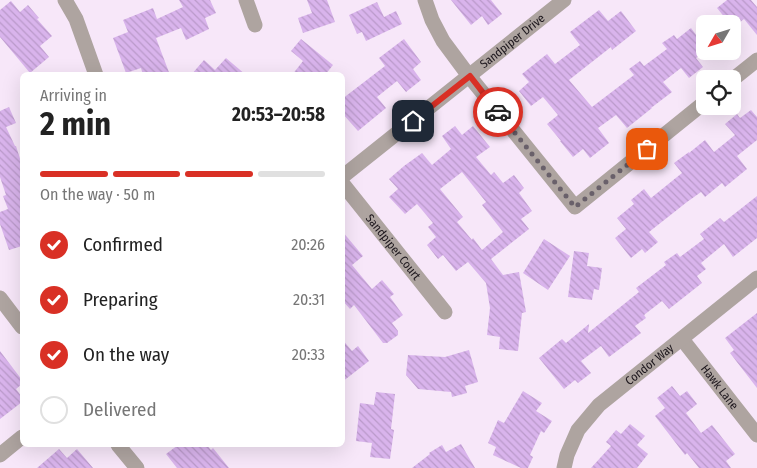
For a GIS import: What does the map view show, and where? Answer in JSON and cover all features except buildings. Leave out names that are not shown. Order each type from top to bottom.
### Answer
[{"type":"street","points":[[65,0],[76,19],[95,72]]},
{"type":"street","points":[[246,0],[255,25]]},
{"type":"street","points":[[425,0],[432,20],[443,41],[575,207],[696,109]]},
{"type":"street","name":"Sandpiper Drive","points":[[345,175],[564,0]]},
{"type":"street","points":[[741,73],[757,60]]},
{"type":"street","name":"Sandpiper Court","points":[[345,187],[445,312]]},
{"type":"street","name":"Condor Way","points":[[564,468],[566,455],[578,430],[599,405],[757,278]]},
{"type":"street","points":[[0,298],[20,324]]},
{"type":"street","name":"Hawk Lane","points":[[682,339],[757,435]]},
{"type":"street","points":[[0,455],[20,439]]},
{"type":"street","points":[[120,447],[137,468]]},
{"type":"way so far","points":[[498,112],[575,207],[647,149]]},
{"type":"route","points":[[413,121],[470,76],[498,112]]}]
